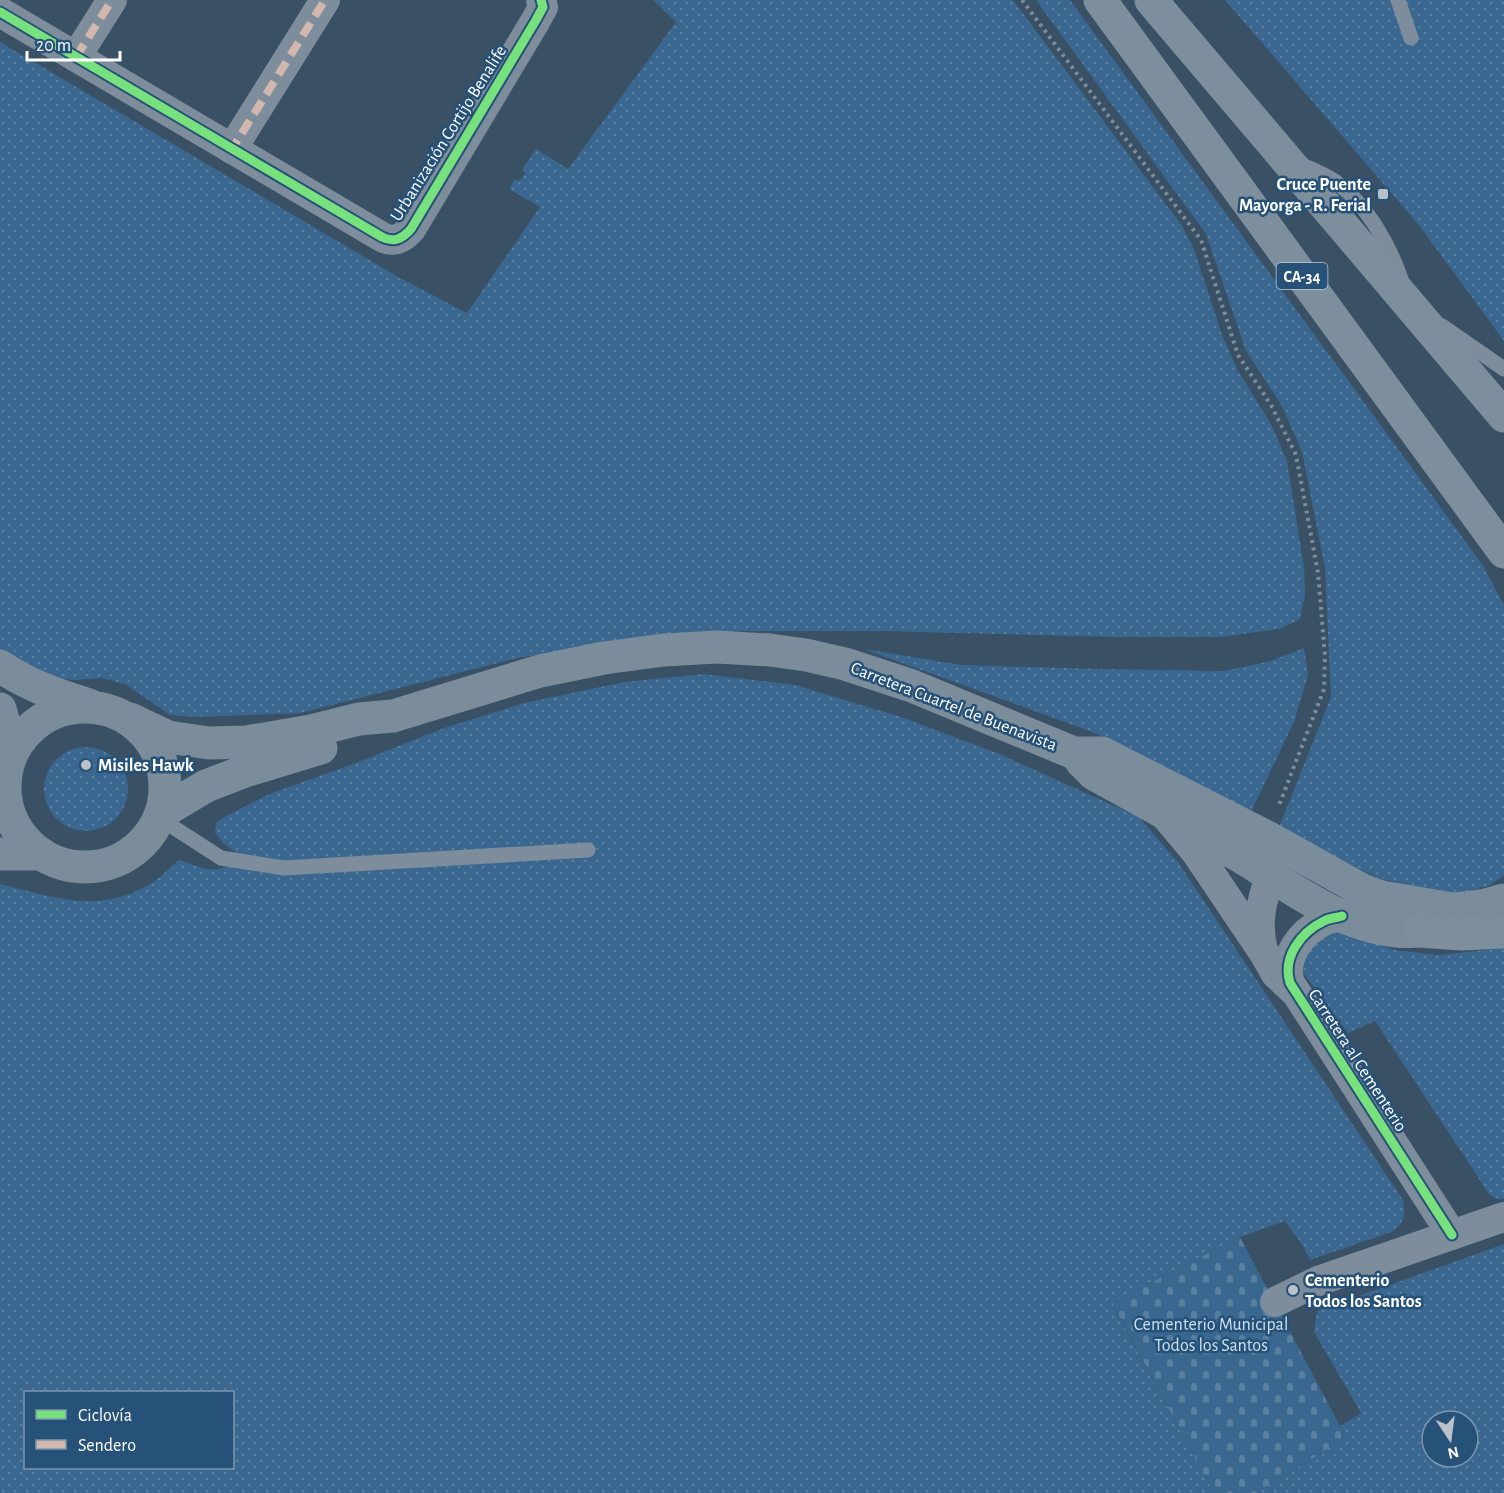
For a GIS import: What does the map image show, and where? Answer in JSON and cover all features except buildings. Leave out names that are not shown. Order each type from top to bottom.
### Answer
[{"type":"highway","name":"CA-34","points":[[1100,0],[1504,552]]},
{"type":"highway","points":[[1151,0],[1504,416]]},
{"type":"highway","points":[[1419,931],[1462,934],[1504,932]]},
{"type":"main road","name":"Carretera Cuartel de Buenavista","points":[[130,719],[168,737],[209,744],[280,737],[358,719],[393,716],[540,671],[624,655],[717,647],[788,653],[845,664],[912,686],[1074,753]]},
{"type":"main road","points":[[0,666],[18,678],[40,688],[130,719],[145,732],[156,747],[163,765],[166,785],[164,804],[147,839],[133,852],[116,861],[97,866],[78,867],[58,863],[41,854],[26,842],[7,808],[4,785],[5,727],[0,709]]},
{"type":"main road","points":[[4,785],[13,751],[23,735],[38,722],[55,712],[74,707],[93,706]]},
{"type":"main road","points":[[160,815],[206,786],[245,771],[365,734],[393,716]]},
{"type":"main road","points":[[1074,753],[1102,753],[1267,837],[1362,890],[1382,897],[1452,909]]},
{"type":"main road","points":[[1074,753],[1094,774],[1244,859],[1270,877],[1342,916],[1395,931],[1419,931],[1504,918]]},
{"type":"main road","points":[[0,854],[41,854]]},
{"type":"main road","points":[[1270,877],[1277,869],[1287,869],[1337,896],[1366,908],[1400,913],[1431,912],[1486,905],[1504,900]]},
{"type":"street","points":[[76,57],[112,0]]},
{"type":"street","points":[[0,12],[232,149],[325,0]]},
{"type":"street","name":"Urbanización Cortijo Benalife","points":[[232,149],[387,240],[402,238],[411,229],[536,20],[543,7],[542,0]]},
{"type":"street","name":"Carretera al Cementerio","points":[[1161,811],[1196,852],[1276,974],[1293,990]]},
{"type":"street","name":"Carretera al Cementerio","points":[[1264,953],[1258,934],[1259,914],[1270,877]]},
{"type":"street","name":"Carretera al Cementerio","points":[[1342,916],[1325,920],[1298,941],[1288,968],[1288,977],[1293,990],[1452,1235]]},
{"type":"street","points":[[1275,1302],[1318,1281],[1504,1217]]},
{"type":"lane","points":[[1398,0],[1411,38]]},
{"type":"lane","points":[[1408,303],[1504,369]]},
{"type":"lane","points":[[160,815],[221,858],[284,868],[588,850]]},
{"type":"path","points":[[1022,0],[1201,240],[1238,355],[1271,405],[1296,455],[1318,573],[1325,656],[1324,689],[1267,837]]},
{"type":"green space","points":[[653,0],[1013,0],[1182,226],[1194,249],[1222,335],[1238,371],[1271,424],[1287,461],[1304,567],[1305,594],[1300,619],[1280,629],[1220,637],[740,631],[522,657],[300,713],[195,717],[170,715],[125,684],[101,678],[77,680],[52,678],[26,670],[0,650],[0,42],[400,278],[467,313],[540,207],[509,189],[515,179],[520,181],[525,173],[522,170],[536,149],[568,169],[676,22]]},
{"type":"green space","points":[[1036,0],[1070,0],[1482,564],[1504,605],[1504,876],[1488,886],[1451,895],[1378,878],[1278,830],[1331,697],[1325,568],[1302,452],[1282,406],[1246,351],[1206,234]]},
{"type":"green space","points":[[1225,0],[1504,0],[1504,341],[1418,224]]},
{"type":"green space","points":[[1304,648],[1308,675],[1294,722],[1250,814],[1095,733],[864,649],[961,665],[1224,671],[1271,661]]},
{"type":"green space","points":[[703,674],[795,685],[901,717],[997,753],[1139,817],[1178,862],[1403,1200],[1403,1219],[1399,1226],[1391,1232],[1310,1260],[1285,1221],[1240,1237],[1117,1300],[1113,1306],[1214,1493],[0,1493],[0,884],[57,898],[94,901],[112,899],[131,893],[154,882],[179,860],[208,869],[228,866],[236,861],[235,852],[215,833],[216,823],[223,818],[267,795],[444,728],[524,703],[624,682]]},
{"type":"green space","name":"Misiles Hawk","points":[[86,747],[102,750],[116,759],[125,773],[128,789],[125,805],[116,819],[102,828],[86,831],[70,828],[56,819],[47,805],[44,789],[47,773],[56,759],[70,750]]},
{"type":"green space","points":[[1340,931],[1394,950],[1438,955],[1504,948],[1504,1199],[1497,1199],[1489,1194],[1375,1021],[1348,1033],[1304,974],[1305,959],[1313,946],[1332,933]]},
{"type":"green space","name":"Cementerio Municipal Todos los Santos","points":[[1240,1237],[1344,1435],[1342,1440],[1256,1493],[1214,1493],[1113,1305],[1117,1300]]},
{"type":"green space","points":[[1504,1244],[1504,1493],[1256,1493],[1342,1440],[1344,1433],[1340,1426],[1361,1413],[1314,1332],[1317,1311]]},
{"type":"marked path","points":[[76,57],[112,0]]},
{"type":"marked path","points":[[236,151],[232,149],[325,0]]},
{"type":"cycle path","points":[[0,12],[382,237],[394,240],[401,238],[411,229],[536,20],[543,7],[541,0]]},
{"type":"cycle path","points":[[1342,916],[1328,919],[1316,926],[1295,946],[1289,964],[1290,983],[1452,1235]]},
{"type":"place","name":"Cruce Puente Mayorga - R. Ferial","points":[[1383,194]]},
{"type":"place","name":"Misiles Hawk","points":[[86,765]]},
{"type":"place","name":"Cementerio Todos los Santos","points":[[1293,1290]]}]
